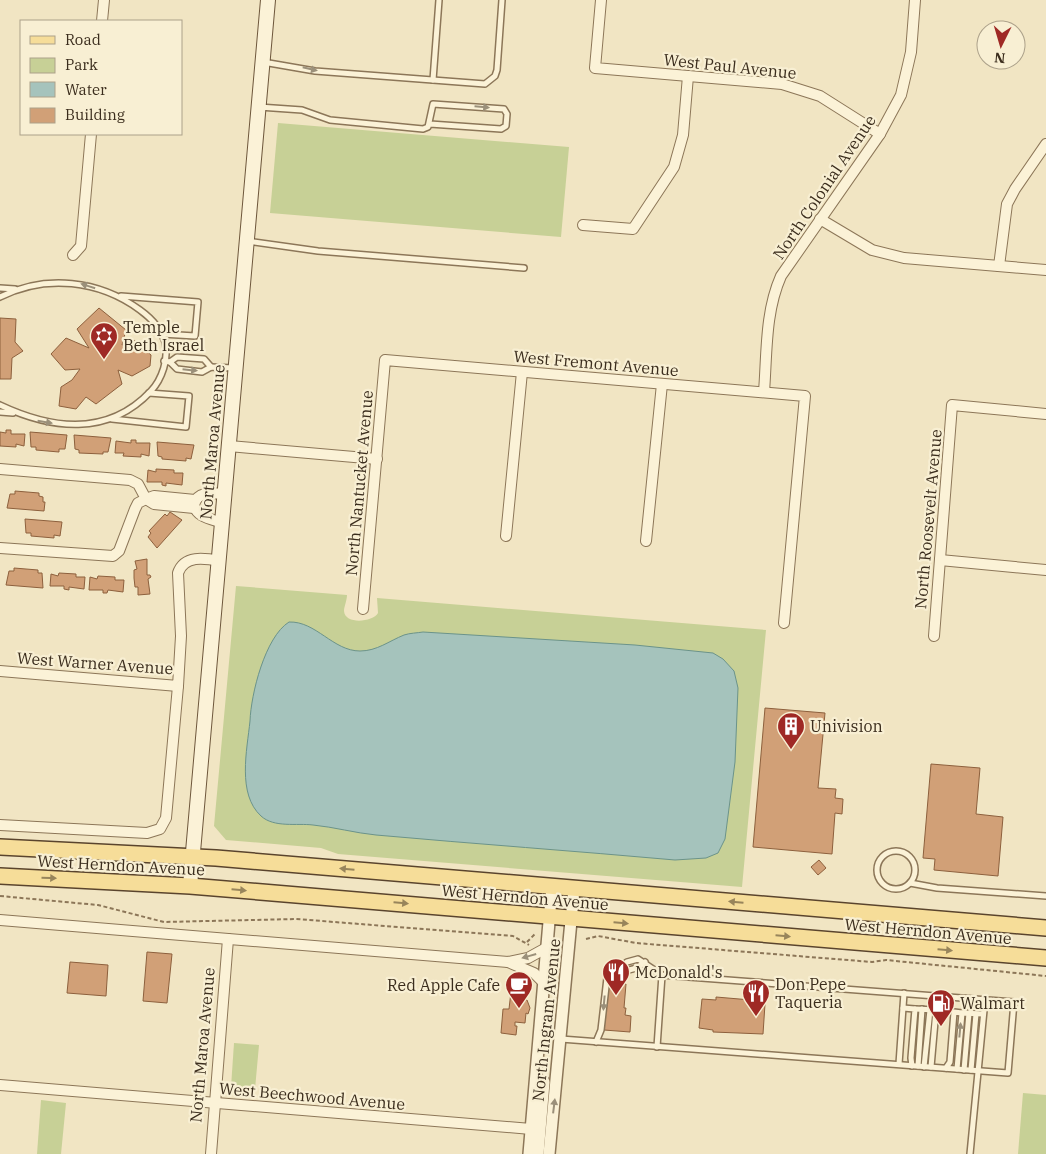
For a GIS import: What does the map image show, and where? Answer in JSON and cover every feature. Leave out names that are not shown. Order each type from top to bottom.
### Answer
[{"type":"main road","name":"North Maroa Avenue","points":[[190,886],[268,0]]},
{"type":"main road","name":"West Herndon Avenue","points":[[0,847],[193,857],[1046,928]]},
{"type":"main road","name":"West Herndon Avenue","points":[[0,876],[190,886],[1046,958]]},
{"type":"street","points":[[102,20],[104,0]]},
{"type":"street","name":"West Paul Avenue","points":[[601,0],[595,68],[782,84],[820,96],[880,134]]},
{"type":"street","name":"North Colonial Avenue","points":[[764,392],[771,306],[774,291],[781,276],[880,134],[901,95],[907,77],[915,0]]},
{"type":"street","points":[[583,224],[632,229],[674,167],[683,135],[688,76]]},
{"type":"street","points":[[74,255],[81,246],[91,135]]},
{"type":"street","points":[[999,266],[1007,204],[1046,144]]},
{"type":"street","points":[[820,219],[847,237],[880,252],[904,258],[1046,270]]},
{"type":"street","name":"West Fremont Avenue","points":[[385,360],[805,396],[784,623]]},
{"type":"street","name":"North Nantucket Avenue","points":[[362,610],[385,360]]},
{"type":"street","points":[[506,536],[522,372]]},
{"type":"street","points":[[646,541],[662,384]]},
{"type":"street","name":"North Roosevelt Avenue","points":[[934,636],[952,405],[1046,414]]},
{"type":"street","points":[[229,446],[377,459]]},
{"type":"street","points":[[0,469],[130,480],[138,484],[146,499]]},
{"type":"street","points":[[195,504],[206,494],[225,494]]},
{"type":"street","points":[[0,548],[113,556],[119,552],[138,504],[150,496],[195,504],[203,517],[223,523]]},
{"type":"street","name":"West Warner Avenue","points":[[0,671],[178,686],[181,621],[178,574],[180,567],[192,560],[203,558],[220,561]]},
{"type":"street","points":[[940,560],[1046,570]]},
{"type":"street","points":[[0,825],[147,833],[160,829],[166,818],[178,686]]},
{"type":"street","name":"North Ingram Avenue","points":[[529,1154],[552,887]]},
{"type":"street","name":"North Ingram Avenue","points":[[548,1154],[561,1039],[574,889]]},
{"type":"street","points":[[0,920],[508,962],[534,956],[548,947]]},
{"type":"street","name":"North Maroa Avenue","points":[[211,1154],[228,939]]},
{"type":"street","points":[[508,962],[534,973],[545,984]]},
{"type":"street","points":[[538,1064],[544,1082],[538,1154]]},
{"type":"street","name":"West Beechwood Avenue","points":[[0,1085],[531,1129]]},
{"type":"lane","points":[[433,80],[439,0]]},
{"type":"lane","points":[[262,62],[315,70],[485,84],[495,76],[497,70],[502,0]]},
{"type":"lane","points":[[258,107],[302,110],[330,120],[423,129],[428,128],[430,124],[433,104],[504,109],[507,114],[506,126],[501,129],[430,124]]},
{"type":"lane","points":[[247,241],[318,251],[524,268]]},
{"type":"lane","points":[[0,297],[16,289],[34,285],[76,282],[118,295],[198,302],[195,336],[162,334]]},
{"type":"lane","points":[[0,288],[16,289]]},
{"type":"lane","points":[[0,405],[35,420],[52,423],[83,423],[108,419],[128,411],[150,393],[163,374],[167,362],[166,344],[162,334],[151,318],[118,295]]},
{"type":"lane","points":[[167,362],[177,357],[204,359],[211,367]]},
{"type":"lane","points":[[167,362],[177,369],[202,372],[211,367],[236,368]]},
{"type":"lane","points":[[108,419],[186,427],[189,396],[150,393]]},
{"type":"lane","points":[[0,412],[18,413]]},
{"type":"lane","points":[[910,883],[914,878],[914,865],[907,855],[896,851],[881,858],[876,870],[878,877],[886,887],[899,889],[910,883],[938,888],[1046,896]]},
{"type":"lane","points":[[561,1039],[1008,1074],[1014,1002],[662,974],[645,962],[632,959],[626,962],[620,970]]},
{"type":"lane","points":[[596,1042],[601,1030],[607,978],[610,974],[620,970],[633,971],[645,962]]},
{"type":"lane","points":[[658,1047],[662,974]]},
{"type":"lane","points":[[899,1064],[904,993]]},
{"type":"lane","points":[[970,1154],[985,1000]]},
{"type":"lane","points":[[903,1008],[936,1010],[931,1067]]},
{"type":"lane","points":[[915,1009],[911,1058],[915,1066]]},
{"type":"lane","points":[[915,1066],[922,1009]]},
{"type":"lane","points":[[924,1067],[930,1010]]},
{"type":"lane","points":[[946,1068],[950,1062],[954,1012],[983,1014]]},
{"type":"lane","points":[[957,1069],[962,1013]]},
{"type":"lane","points":[[964,1070],[969,1013]]},
{"type":"lane","points":[[971,1070],[976,1014]]},
{"type":"path","points":[[0,896],[98,905],[164,922],[296,919],[513,936],[527,943],[534,951],[534,956]]},
{"type":"path","points":[[527,943],[536,933]]},
{"type":"path","points":[[586,939],[598,936],[636,942],[872,962],[886,960],[1046,976]]},
{"type":"green space","points":[[278,123],[569,147],[561,237],[270,213]]},
{"type":"green space","points":[[236,586],[347,595],[344,611],[346,615],[349,618],[360,621],[371,618],[378,613],[377,598],[766,630],[742,887],[338,854],[321,848],[226,840],[214,826]]},
{"type":"green space","points":[[234,1043],[259,1045],[255,1089],[231,1087]]},
{"type":"green space","points":[[1023,1093],[1046,1095],[1046,1154],[1018,1154]]},
{"type":"green space","points":[[41,1100],[66,1103],[61,1154],[37,1154]]},
{"type":"water","points":[[289,622],[308,626],[341,646],[350,650],[360,651],[377,648],[404,635],[423,632],[635,645],[713,653],[723,659],[734,671],[738,688],[735,762],[725,839],[718,853],[706,858],[675,860],[376,835],[321,826],[279,824],[266,820],[254,807],[246,784],[245,771],[251,710],[256,682],[266,653],[280,629]]},
{"type":"building","name":"Temple Beth Israel","points":[[99,308],[126,330],[122,345],[134,340],[151,355],[150,366],[132,376],[118,370],[122,384],[96,404],[86,397],[76,409],[59,406],[61,387],[72,380],[80,369],[65,370],[51,354],[66,338],[89,348],[77,329]]},
{"type":"building","points":[[0,318],[16,319],[15,342],[23,351],[12,358],[11,379],[0,379]]},
{"type":"building","points":[[6,430],[11,430],[11,434],[25,434],[24,446],[16,444],[16,447],[0,446],[0,432],[6,433]]},
{"type":"building","points":[[30,432],[67,435],[65,449],[59,449],[59,452],[36,450],[36,447],[31,447]]},
{"type":"building","points":[[74,435],[111,438],[108,452],[103,452],[103,454],[79,453],[79,450],[75,449]]},
{"type":"building","points":[[131,440],[136,440],[136,443],[150,443],[149,456],[141,454],[141,457],[123,456],[124,453],[115,453],[116,441],[131,443]]},
{"type":"building","points":[[157,442],[194,445],[191,459],[186,458],[186,461],[162,459],[162,457],[158,456]]},
{"type":"building","points":[[156,469],[174,470],[174,473],[183,473],[182,485],[166,483],[166,486],[162,485],[162,482],[147,482],[148,470],[156,472]]},
{"type":"building","points":[[15,491],[39,493],[39,496],[43,497],[43,502],[45,502],[44,511],[7,508],[10,494],[15,494]]},
{"type":"building","points":[[170,512],[182,520],[157,548],[148,537],[151,533],[149,531],[165,514],[167,516]]},
{"type":"building","points":[[25,519],[62,522],[60,536],[54,535],[54,538],[31,536],[31,533],[26,533]]},
{"type":"building","points":[[147,559],[147,575],[151,577],[148,579],[150,594],[138,595],[138,587],[135,587],[134,578],[134,570],[137,569],[135,561]]},
{"type":"building","points":[[14,568],[38,570],[38,573],[42,573],[43,588],[6,585],[9,571],[14,571]]},
{"type":"building","points":[[59,573],[76,574],[76,577],[85,577],[84,589],[69,587],[69,590],[64,589],[64,586],[50,586],[51,574],[58,576]]},
{"type":"building","points":[[98,576],[115,577],[115,580],[124,580],[123,592],[108,590],[107,593],[103,593],[103,590],[89,590],[90,577],[97,579]]},
{"type":"building","name":"Univision","points":[[765,708],[825,713],[818,788],[836,789],[835,798],[843,799],[842,814],[835,813],[832,854],[753,847]]},
{"type":"building","points":[[931,764],[980,768],[976,814],[1003,817],[998,876],[934,870],[935,859],[923,858]]},
{"type":"building","points":[[819,860],[826,868],[818,875],[811,867]]},
{"type":"building","points":[[147,952],[172,954],[167,1003],[143,1001]]},
{"type":"building","points":[[70,962],[108,965],[106,996],[67,993]]},
{"type":"building","name":"Red Apple Cafe","points":[[512,983],[528,985],[527,993],[521,992],[521,999],[527,1000],[530,1008],[528,1014],[526,1013],[525,1023],[515,1022],[515,1026],[517,1026],[516,1035],[501,1033],[503,1009],[509,1009]]},
{"type":"building","name":"McDonald's","points":[[608,983],[626,984],[624,1008],[626,1008],[625,1015],[631,1016],[630,1032],[604,1030]]},
{"type":"building","points":[[716,997],[751,1000],[751,1002],[765,1004],[763,1034],[713,1032],[713,1030],[699,1028],[702,999],[716,1000]]},
{"type":"place","name":"Temple Beth Israel","points":[[104,360]]},
{"type":"place","name":"Univision","points":[[791,750]]},
{"type":"place","name":"McDonald's","points":[[616,996]]},
{"type":"place","name":"Red Apple Cafe","points":[[519,1009]]},
{"type":"place","name":"Don Pepe Taqueria","points":[[756,1017]]},
{"type":"place","name":"Walmart","points":[[941,1027]]}]
